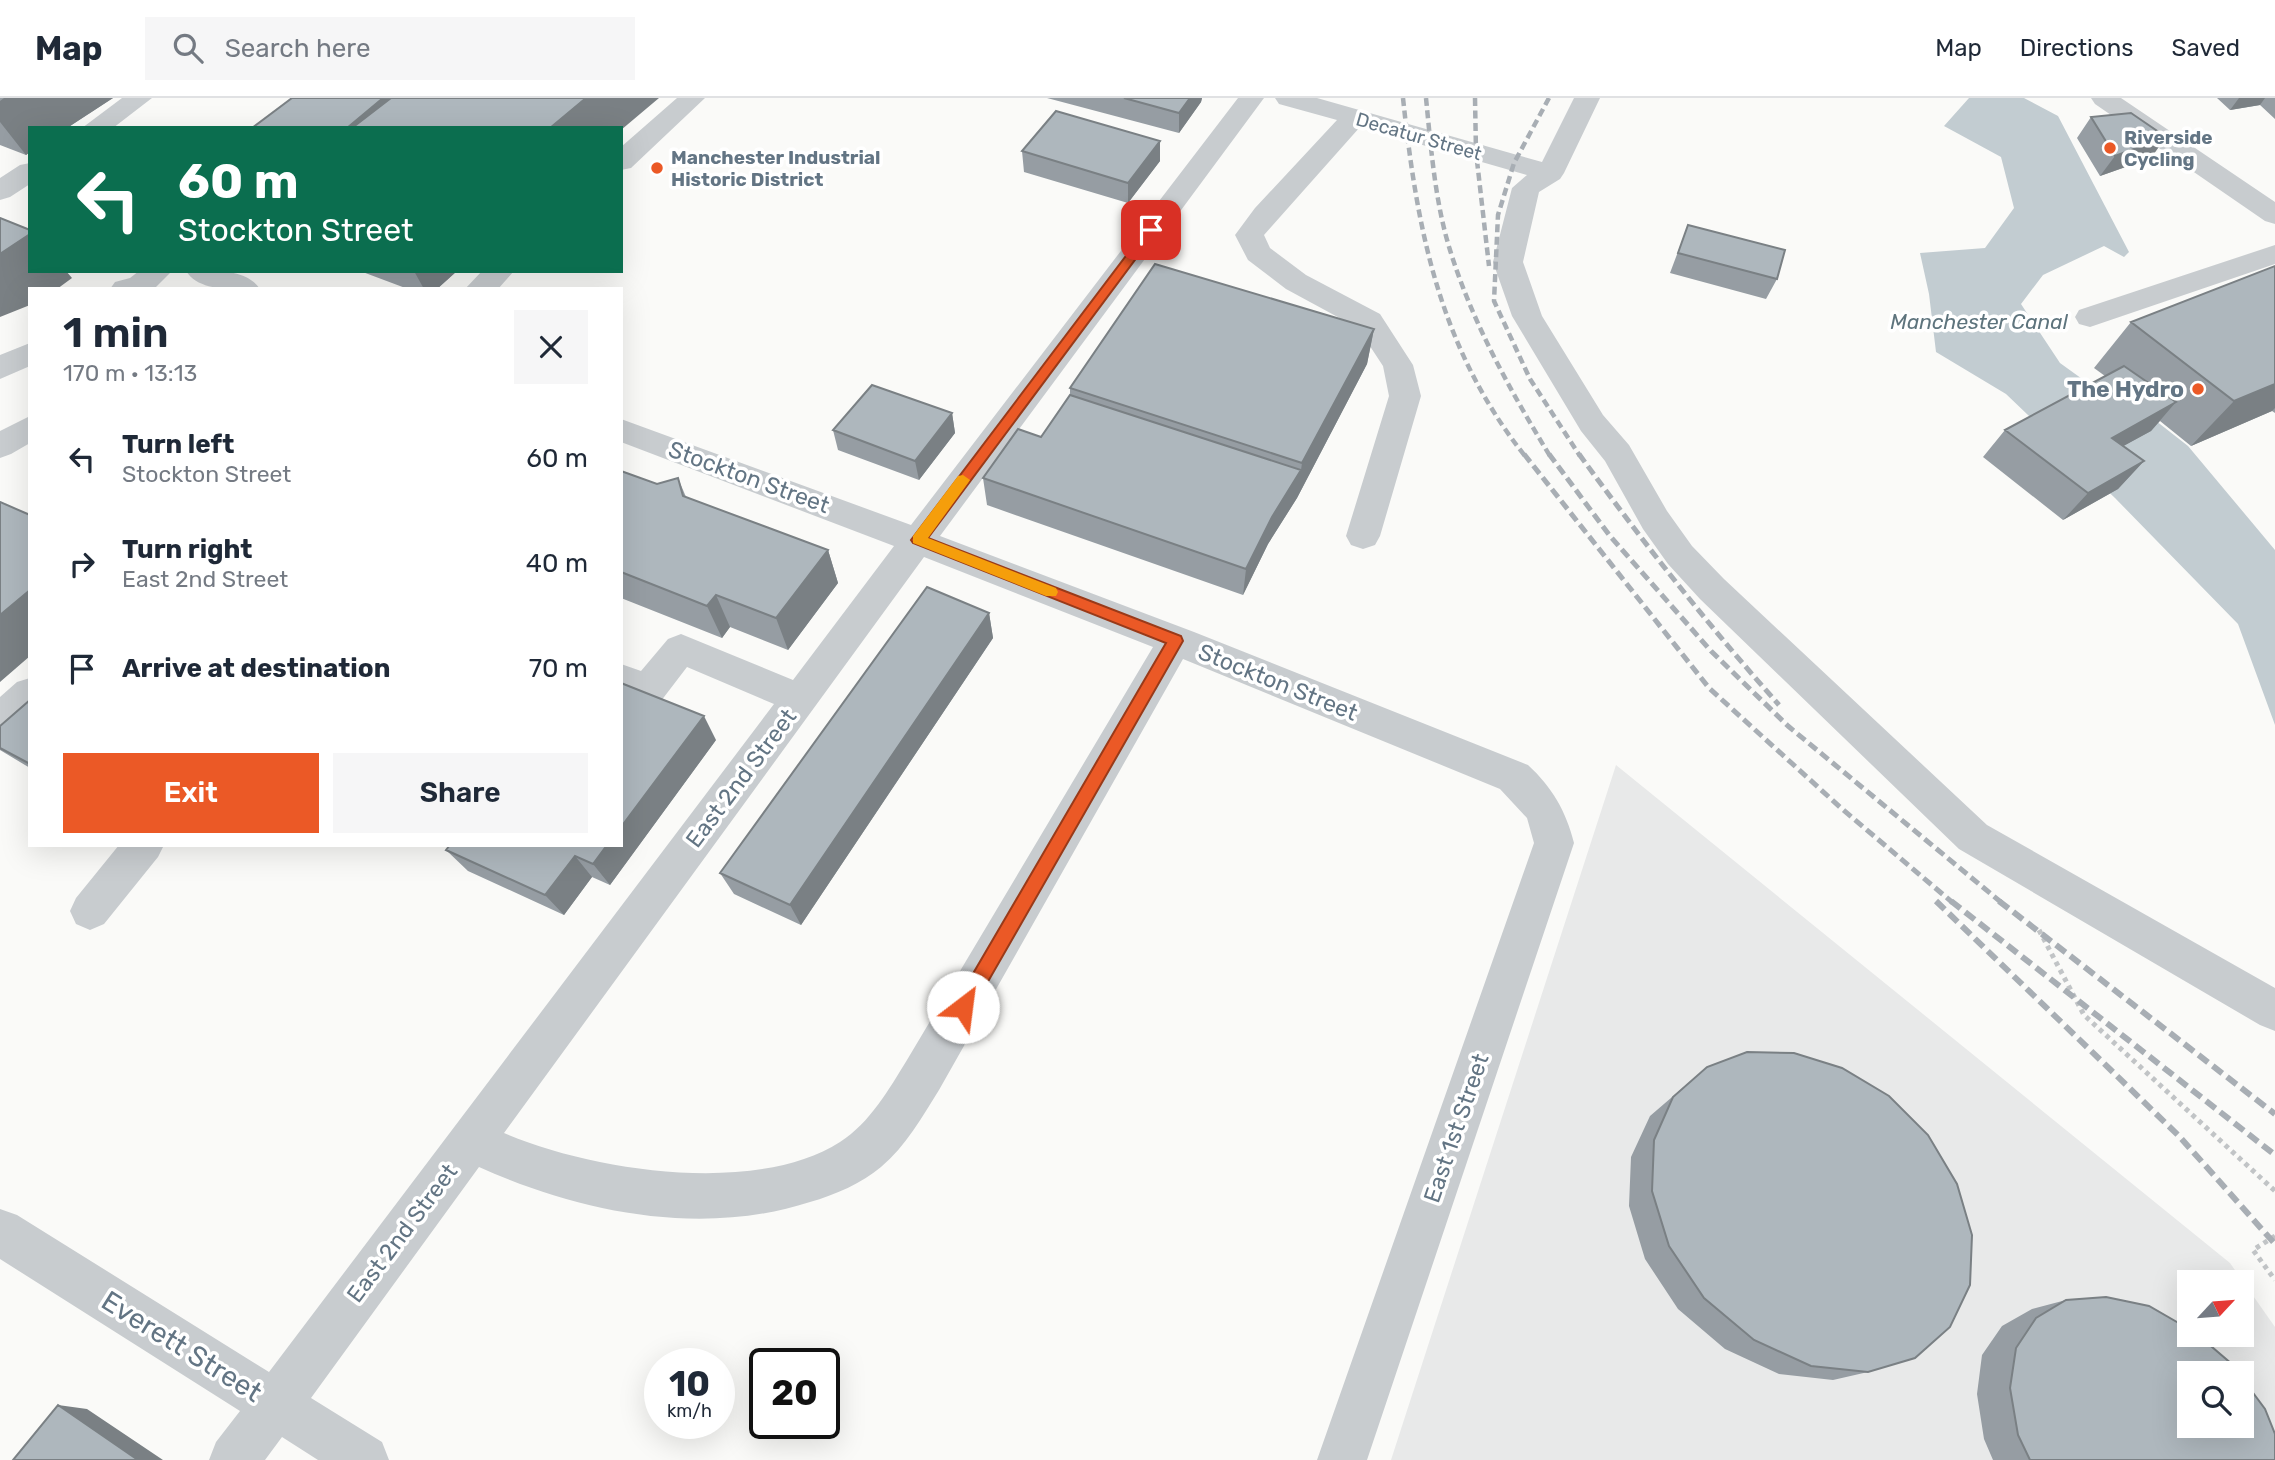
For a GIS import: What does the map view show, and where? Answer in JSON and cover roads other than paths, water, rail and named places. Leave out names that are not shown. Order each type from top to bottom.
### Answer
[{"type":"street","points":[[98,126],[139,98]]},
{"type":"street","points":[[623,160],[692,98]]},
{"type":"street","name":"East 2nd Street","points":[[234,1460],[918,540],[1251,98]]},
{"type":"street","name":"Decatur Street","points":[[1287,98],[1550,173]]},
{"type":"street","points":[[1587,98],[1550,173],[1526,188],[1508,262],[1517,294],[1543,345],[1592,423],[1617,453],[1634,488],[1680,555],[1712,589],[1973,837],[2275,1011]]},
{"type":"street","points":[[2104,98],[2275,215]]},
{"type":"street","points":[[1356,117],[1265,214],[1250,235],[1258,253],[1296,282],[1369,321],[1398,365],[1405,396],[1363,536]]},
{"type":"street","points":[[0,192],[28,172]]},
{"type":"street","points":[[0,192],[28,204]]},
{"type":"street","points":[[2090,317],[2275,254]]},
{"type":"street","points":[[482,287],[498,273]]},
{"type":"street","points":[[203,279],[237,287]]},
{"type":"street","points":[[0,368],[28,354]]},
{"type":"street","points":[[0,446],[28,428]]},
{"type":"street","name":"Stockton Street","points":[[623,431],[918,540],[1175,641],[1514,777],[1536,796]]},
{"type":"street","points":[[471,1140],[544,1171],[613,1188],[697,1197],[753,1193],[812,1180],[858,1157],[897,1117],[923,1075],[1175,641]]},
{"type":"street","points":[[623,679],[648,690],[681,649],[800,699]]},
{"type":"street","points":[[0,720],[28,695]]},
{"type":"street","name":"East 1st Street","points":[[1342,1460],[1554,843],[1549,820],[1536,796]]},
{"type":"street","points":[[90,911],[142,847]]},
{"type":"street","name":"Everett Street","points":[[0,1232],[364,1460]]},
{"type":"water","name":"Manchester Canal","points":[[1969,98],[2024,98],[2058,116],[2129,252],[2124,257],[2104,246],[2043,275],[2021,304],[2060,363],[2103,394],[2114,388],[2188,446],[2275,550],[2275,725],[2238,624],[2115,498],[2006,394],[1936,352],[1929,294],[1920,253],[1985,248],[2014,208],[2001,157],[1944,126]]},
{"type":"railway","points":[[1403,98],[1416,195],[1437,287],[1472,374],[1525,456]]},
{"type":"railway","points":[[1426,98],[1441,213],[1459,277],[1494,356],[1550,456]]},
{"type":"railway","points":[[1475,98],[1476,152],[1489,266]]},
{"type":"railway","points":[[1549,98],[1514,163],[1498,215],[1494,301],[1530,379],[1580,456]]},
{"type":"railway","points":[[1524,454],[1709,688],[1841,808],[1953,903]]},
{"type":"railway","points":[[1549,454],[1610,536],[1711,651],[1788,726],[2002,903]]},
{"type":"railway","points":[[1579,454],[1676,582],[1779,705]]},
{"type":"railway","points":[[1936,901],[2179,1136],[2275,1244]]},
{"type":"railway","points":[[1951,901],[2275,1155]]},
{"type":"railway","points":[[1999,901],[2275,1114]]},
{"type":"place","name":"Riverside Cycling","points":[[2110,148]]},
{"type":"place","name":"Manchester Industrial Historic District","points":[[657,168]]},
{"type":"place","name":"The Hydro","points":[[2198,389]]}]
